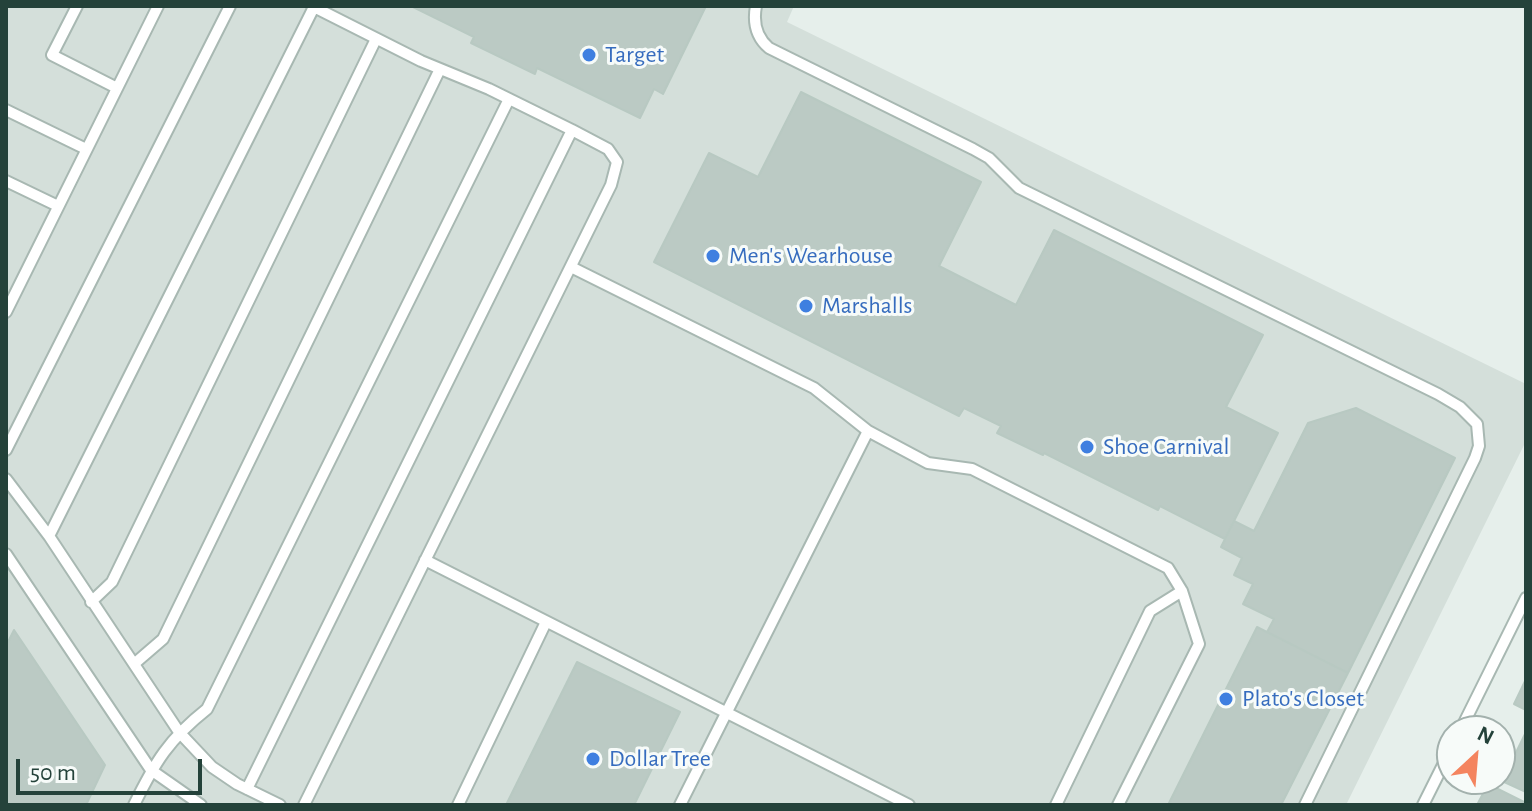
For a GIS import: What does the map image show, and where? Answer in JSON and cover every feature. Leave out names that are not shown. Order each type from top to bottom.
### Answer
[{"type":"lane","points":[[77,6],[52,55],[117,88]]},
{"type":"lane","points":[[6,312],[158,6]]},
{"type":"lane","points":[[6,450],[230,6]]},
{"type":"lane","points":[[756,6],[754,16],[758,34],[769,48],[973,149],[989,158],[1019,188],[1438,394],[1460,407],[1477,424],[1479,446],[1475,458],[1305,805]]},
{"type":"lane","points":[[49,536],[313,7],[608,149],[617,162],[611,185],[304,805]]},
{"type":"lane","points":[[91,602],[112,582],[376,39]]},
{"type":"lane","points":[[134,664],[163,639],[440,69]]},
{"type":"lane","points":[[134,805],[151,770],[179,732],[207,709],[509,99]]},
{"type":"lane","points":[[6,110],[86,149]]},
{"type":"lane","points":[[247,789],[572,130]]},
{"type":"lane","points":[[6,181],[58,206]]},
{"type":"lane","points":[[571,267],[814,388],[868,431],[928,463],[972,469],[1168,568],[1182,591],[1199,644],[1118,805]]},
{"type":"lane","points":[[680,805],[868,431]]},
{"type":"lane","points":[[6,479],[49,536],[179,732],[212,767],[280,805]]},
{"type":"lane","points":[[6,554],[151,770],[201,805]]},
{"type":"lane","points":[[425,560],[909,805]]},
{"type":"lane","points":[[1056,805],[1150,611],[1182,591]]},
{"type":"lane","points":[[1468,715],[1526,598]]},
{"type":"lane","points":[[458,805],[546,622]]},
{"type":"lane","points":[[1423,805],[1436,779]]},
{"type":"shaded area","points":[[6,6],[794,6],[787,22],[1526,384],[1526,441],[1346,805],[6,805]]},
{"type":"building","name":"Target","points":[[411,6],[706,6],[663,94],[654,89],[640,118],[537,68],[535,74],[471,43],[474,37]]},
{"type":"building","points":[[801,92],[981,182],[939,266],[1016,305],[1054,230],[1263,335],[1226,407],[1278,433],[1225,539],[1160,506],[1158,510],[997,433],[1001,426],[964,408],[959,416],[654,262],[709,153],[758,177]]},
{"type":"building","points":[[1356,408],[1455,458],[1348,673],[1267,632],[1274,619],[1243,604],[1253,584],[1234,575],[1242,558],[1221,547],[1234,521],[1254,531],[1308,423]]},
{"type":"building","points":[[1257,627],[1348,673],[1281,805],[1168,805]]},
{"type":"building","points":[[14,630],[105,765],[86,805],[6,805],[6,646]]},
{"type":"building","name":"Dollar Tree","points":[[577,662],[680,712],[634,805],[506,805]]},
{"type":"building","points":[[1526,679],[1526,710],[1514,704]]},
{"type":"building","points":[[1526,732],[1526,792],[1516,787],[1516,752]]},
{"type":"building","points":[[1482,795],[1510,795],[1526,803],[1526,805],[1477,805]]},
{"type":"place","name":"Target","points":[[589,55]]},
{"type":"place","name":"Men's Wearhouse","points":[[713,256]]},
{"type":"place","name":"Marshalls","points":[[806,306]]},
{"type":"place","name":"Shoe Carnival","points":[[1087,447]]},
{"type":"place","name":"Plato's Closet","points":[[1226,699]]},
{"type":"place","name":"Dollar Tree","points":[[593,759]]}]
